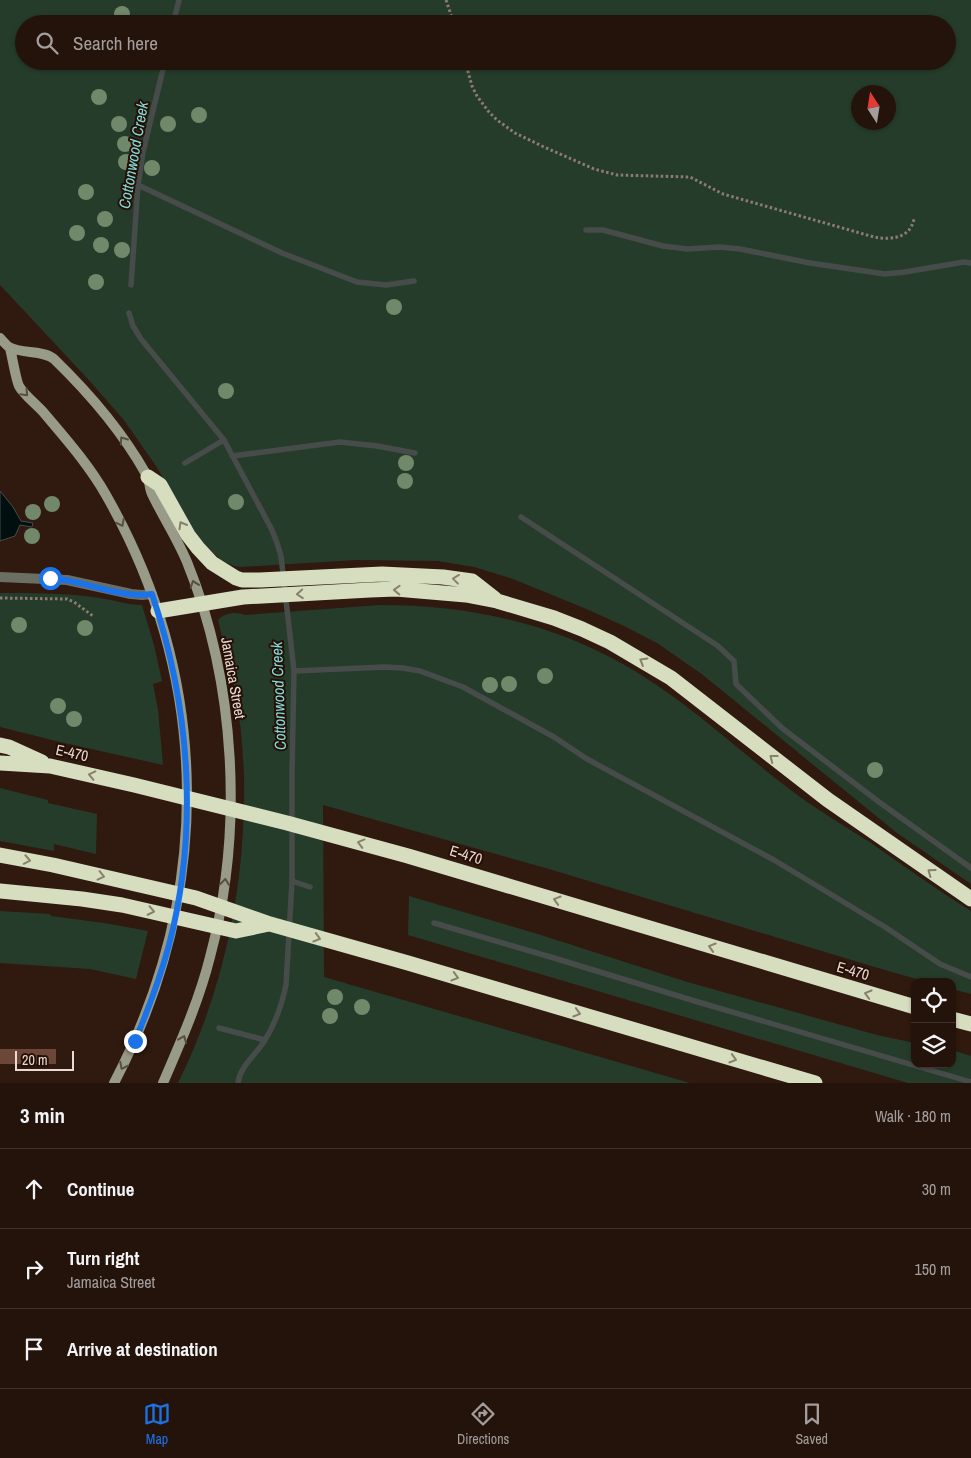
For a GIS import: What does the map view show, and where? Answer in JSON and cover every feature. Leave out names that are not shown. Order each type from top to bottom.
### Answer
[{"type":"highway","points":[[148,477],[160,485],[188,535],[204,556],[236,578],[242,580],[403,574],[472,581],[497,601]]},
{"type":"highway","points":[[158,611],[244,597],[383,589],[456,594],[497,601],[582,629],[610,642],[654,667],[692,693],[828,800],[971,899]]},
{"type":"highway","points":[[0,745],[9,747],[50,766]]},
{"type":"highway","name":"E-470","points":[[0,763],[50,766],[134,785],[408,856],[911,1006]]},
{"type":"highway","points":[[0,855],[53,865],[196,898],[270,924],[814,1083]]},
{"type":"highway","points":[[0,890],[122,905],[236,931],[270,924]]},
{"type":"highway","points":[[956,1019],[971,1024]]},
{"type":"main road","points":[[0,338],[10,348],[19,386],[59,430],[99,482],[119,518],[152,594],[175,676],[182,722],[188,788],[186,838],[177,908],[165,959],[150,1003],[135,1041],[114,1083]]},
{"type":"main road","name":"Jamaica Street","points":[[10,348],[51,356],[113,426],[148,477],[151,492],[187,563],[214,651],[226,719],[230,783],[229,838],[222,903],[210,959],[189,1024],[163,1083]]},
{"type":"lane","points":[[0,577],[60,579],[142,596],[152,594]]},
{"type":"path","points":[[446,0],[451,15]]},
{"type":"path","points":[[468,70],[477,96],[497,120],[507,128],[594,169],[617,175],[690,178],[723,194],[874,237],[893,238],[903,235],[913,226],[914,219]]},
{"type":"path","points":[[0,598],[67,600],[74,602],[93,616]]},
{"type":"green space","points":[[0,0],[971,0],[971,884],[897,833],[703,675],[657,643],[584,608],[513,579],[474,567],[438,561],[357,560],[241,567],[221,560],[199,540],[156,466],[123,419],[0,285]]},
{"type":"green space","points":[[0,593],[75,595],[142,605],[162,681],[153,684],[158,709],[163,765],[0,727]]},
{"type":"green space","points":[[380,605],[454,610],[490,615],[560,635],[626,666],[658,686],[692,711],[802,798],[971,911],[971,994],[956,990],[956,978],[913,978],[549,869],[323,805],[324,977],[690,1083],[178,1083],[208,1010],[220,972],[236,895],[244,816],[241,731],[235,690],[218,620],[227,614],[245,615]]},
{"type":"green space","points":[[0,788],[48,800],[48,803],[97,814],[96,854],[54,844],[54,851],[0,841]]},
{"type":"green space","points":[[409,896],[541,935],[684,981],[877,1035],[911,1042],[911,1068],[956,1068],[956,1051],[971,1056],[971,1083],[908,1083],[408,935]]},
{"type":"green space","points":[[0,911],[50,914],[51,916],[148,931],[136,979],[90,969],[0,963]]},
{"type":"shaded area","points":[[0,491],[21,521],[33,523],[32,527],[20,525],[15,536],[0,541]]},
{"type":"building","points":[[0,1049],[56,1049],[56,1064],[0,1064]]},
{"type":"waterway","name":"Cottonwood Creek","points":[[175,15],[179,0]]},
{"type":"waterway","name":"Cottonwood Creek","points":[[131,285],[138,185],[143,152],[163,70]]},
{"type":"waterway","points":[[138,185],[282,253],[357,282],[386,285],[414,281]]},
{"type":"waterway","points":[[586,230],[603,230],[663,246],[687,249],[719,247],[740,249],[810,263],[885,274],[964,262],[971,263]]},
{"type":"waterway","name":"Cottonwood Creek","points":[[129,313],[133,326],[141,339],[224,440],[272,530],[281,556],[294,671],[292,881],[286,985],[272,1027],[265,1040],[245,1066],[238,1083]]},
{"type":"waterway","points":[[185,463],[224,440]]},
{"type":"waterway","points":[[232,456],[340,442],[415,453]]},
{"type":"waterway","points":[[521,517],[718,646],[734,661],[736,684],[782,728],[879,802],[971,868]]},
{"type":"waterway","points":[[294,671],[384,667],[403,668],[420,671],[463,687],[554,737],[587,759],[774,860],[885,927],[940,964],[971,977]]},
{"type":"waterway","points":[[292,881],[310,887]]},
{"type":"waterway","points":[[434,923],[971,1082]]},
{"type":"waterway","points":[[219,1028],[265,1040]]},
{"type":"route","points":[[50,578],[142,596],[152,594],[161,620],[178,690],[188,788],[185,852],[177,908],[169,943],[160,975],[135,1041]]}]
